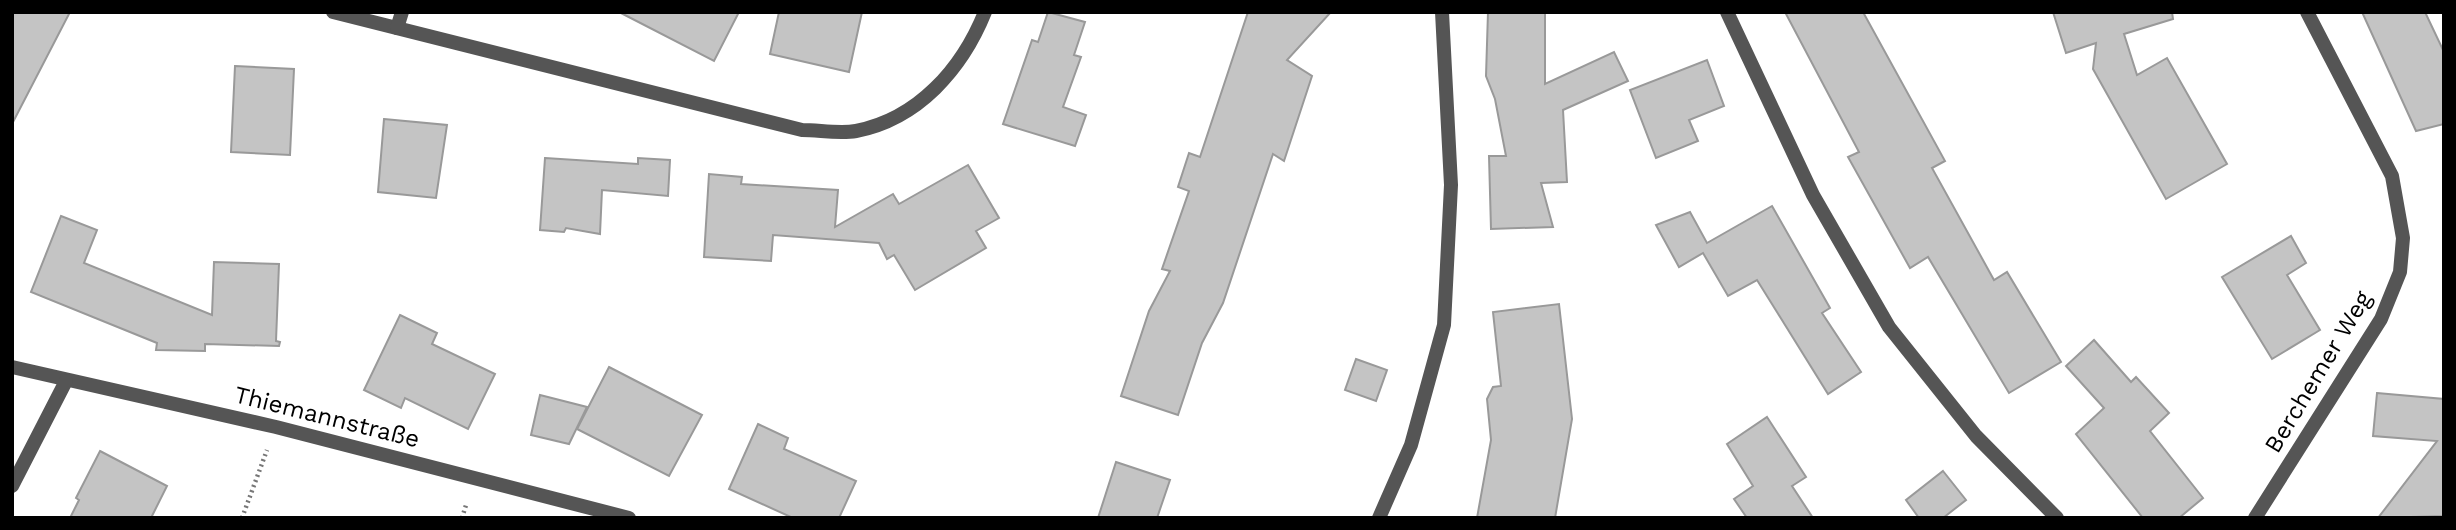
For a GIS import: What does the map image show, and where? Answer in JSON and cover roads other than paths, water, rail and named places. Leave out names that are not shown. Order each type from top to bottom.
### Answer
[{"type":"street","points":[[333,12],[802,130],[855,131],[902,115],[944,82],[974,40],[985,12]]},
{"type":"street","points":[[397,28],[401,12]]},
{"type":"street","points":[[1379,518],[1411,445],[1444,325],[1451,185],[1441,12]]},
{"type":"street","points":[[1727,12],[1813,195],[1889,327],[1976,436],[2057,518]]},
{"type":"street","name":"Berchemer Weg","points":[[2255,518],[2381,319],[2400,272],[2403,238],[2392,176],[2307,12]]},
{"type":"street","name":"Thiemannstraße","points":[[12,367],[276,427],[629,518]]},
{"type":"street","points":[[12,486],[66,381]]}]
